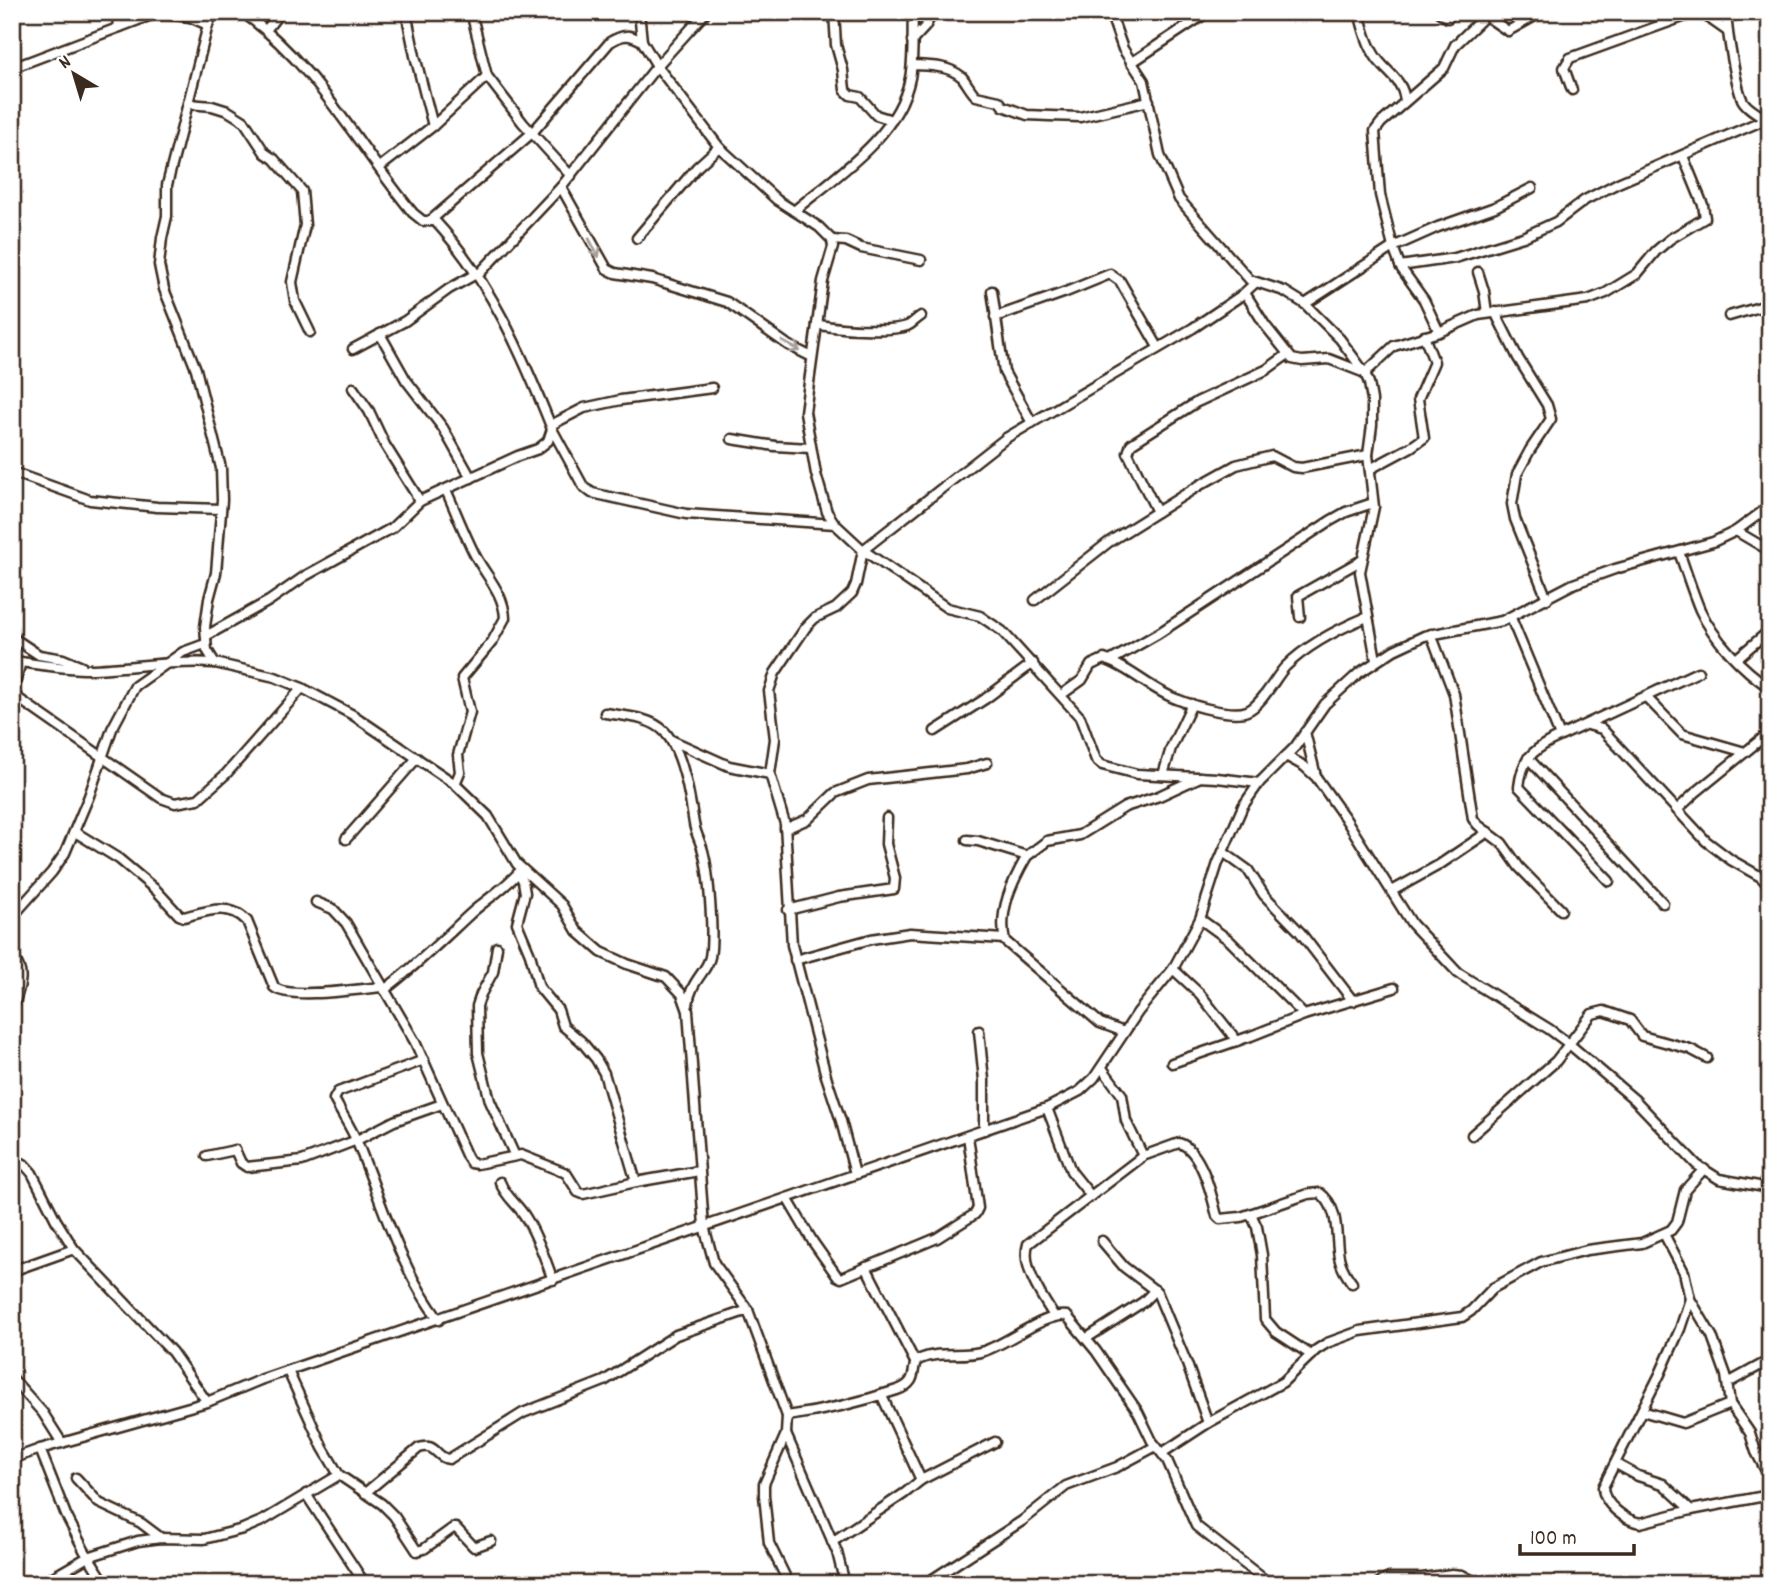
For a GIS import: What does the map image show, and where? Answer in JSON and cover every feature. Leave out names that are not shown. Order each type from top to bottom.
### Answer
[{"type":"street","points":[[114,12],[120,27]]},
{"type":"street","points":[[213,12],[167,185],[167,216],[159,265],[164,289],[196,369],[221,468],[216,573],[209,599],[206,640],[215,663]]},
{"type":"street","points":[[242,12],[267,29],[308,71],[413,213],[423,221],[435,221],[477,275],[504,320],[552,427],[583,486],[592,494],[686,514],[835,524]]},
{"type":"street","points":[[267,29],[280,12]]},
{"type":"street","points":[[406,12],[433,126]]},
{"type":"street","points":[[471,12],[487,76],[505,101],[570,176]]},
{"type":"street","points":[[639,12],[642,41],[657,66],[719,147],[778,200],[819,227],[832,240],[833,247],[825,268],[805,412],[810,448],[827,512],[835,524],[863,550],[947,608],[989,621],[1033,663],[1082,720],[1098,762],[1118,770],[1259,783]]},
{"type":"street","points":[[353,349],[405,321],[449,289],[477,275],[561,187],[657,66],[706,12]]},
{"type":"street","points":[[834,12],[836,45],[845,90],[850,95],[860,97],[876,115],[892,120]]},
{"type":"street","points":[[794,211],[851,164],[892,120],[904,97],[912,65],[913,12]]},
{"type":"street","points":[[912,41],[925,27],[933,12]]},
{"type":"street","points":[[1110,12],[1123,49],[1144,81],[1160,155],[1179,199],[1242,274],[1255,283],[1279,289],[1305,304],[1340,339],[1365,373],[1372,400],[1368,455],[1373,503],[1361,577],[1377,660]]},
{"type":"street","points":[[1131,63],[1208,12]]},
{"type":"street","points":[[1359,12],[1372,50],[1401,84],[1405,101]]},
{"type":"street","points":[[1439,12],[1448,18]]},
{"type":"street","points":[[1439,332],[1424,300],[1400,266],[1393,247],[1380,195],[1374,136],[1381,123],[1444,68],[1455,45],[1483,14],[1508,32],[1542,12]]},
{"type":"street","points":[[1572,90],[1564,68],[1570,58],[1699,12],[1727,31]]},
{"type":"street","points":[[1400,266],[1455,258],[1523,237],[1556,222],[1601,191],[1768,120],[1743,100],[1727,31],[1727,12]]},
{"type":"street","points":[[12,68],[157,13],[190,17],[208,24]]},
{"type":"street","points":[[430,221],[532,133],[610,42],[622,35],[631,35],[642,41]]},
{"type":"street","points":[[912,65],[939,66],[952,70],[964,79],[976,96],[999,101],[1003,106],[1027,114],[1080,117],[1149,102]]},
{"type":"street","points":[[380,167],[433,126],[487,76]]},
{"type":"street","points":[[189,104],[212,106],[228,111],[244,121],[265,153],[274,159],[302,191],[305,225],[292,282],[295,301],[310,332]]},
{"type":"street","points":[[637,238],[697,167],[719,147]]},
{"type":"street","points":[[1365,373],[1394,346],[1491,312],[1539,308],[1593,299],[1637,274],[1662,245],[1705,217],[1703,205],[1683,156]]},
{"type":"street","points":[[561,187],[607,269],[615,273],[652,279],[727,302],[788,345],[812,356]]},
{"type":"street","points":[[1305,304],[1393,247],[1438,227],[1495,207],[1532,188]]},
{"type":"street","points":[[832,240],[921,260]]},
{"type":"street","points":[[1478,272],[1491,312],[1547,405],[1552,419],[1517,474],[1512,504],[1515,519],[1547,598]]},
{"type":"street","points":[[995,317],[1110,274],[1120,281],[1158,347]]},
{"type":"street","points":[[855,1174],[795,960],[788,910],[784,817],[770,774],[775,739],[768,700],[770,683],[806,627],[816,618],[836,608],[852,593],[863,550],[991,448],[1193,328],[1245,293],[1255,283]]},
{"type":"street","points":[[992,291],[1005,377],[1032,423]]},
{"type":"street","points":[[1245,293],[1265,325],[1293,360],[1329,359],[1365,373]]},
{"type":"street","points":[[1728,316],[1770,304]]},
{"type":"street","points":[[817,324],[842,328],[897,328],[908,326],[921,316]]},
{"type":"street","points":[[380,334],[406,380],[443,428],[471,478]]},
{"type":"street","points":[[1370,469],[1424,438],[1418,400],[1434,362],[1424,336]]},
{"type":"street","points":[[1157,512],[1128,453],[1131,444],[1197,402],[1266,370],[1287,355]]},
{"type":"street","points":[[353,388],[420,501]]},
{"type":"street","points":[[12,917],[52,872],[75,832],[103,759],[111,729],[135,686],[145,677],[305,576],[393,527],[420,501],[538,449],[548,441],[552,427],[584,408],[621,400],[712,388]]},
{"type":"street","points":[[732,439],[810,448]]},
{"type":"street","points":[[1035,600],[1108,542],[1236,465],[1275,457],[1288,465],[1302,468],[1368,455]]},
{"type":"street","points":[[12,472],[90,500],[157,507],[221,509]]},
{"type":"street","points":[[446,490],[477,559],[489,575],[499,596],[505,618],[492,642],[462,678],[470,712],[458,755],[460,772],[455,784]]},
{"type":"street","points":[[1110,661],[1159,633],[1330,521],[1346,512],[1373,503]]},
{"type":"street","points":[[12,1459],[207,1402],[288,1371],[1047,1108],[1080,1091],[1102,1068],[1124,1032],[1173,970],[1199,919],[1243,806],[1259,783],[1286,756],[1325,704],[1359,673],[1402,645],[1431,634],[1511,618],[1568,586],[1594,576],[1713,542],[1736,531],[1770,506]]},
{"type":"street","points":[[1736,531],[1770,551]]},
{"type":"street","points":[[1679,552],[1701,612],[1736,659],[1770,688]]},
{"type":"street","points":[[1300,617],[1298,596],[1362,560]]},
{"type":"street","points":[[1062,695],[1082,680],[1091,665],[1104,659],[1154,689],[1192,704],[1232,713],[1248,711],[1286,666],[1341,628],[1367,617]]},
{"type":"street","points":[[1511,618],[1560,737]]},
{"type":"street","points":[[1736,659],[1770,630]]},
{"type":"street","points":[[1431,634],[1454,694],[1473,819],[1502,843],[1519,867],[1561,911]]},
{"type":"street","points":[[12,637],[39,655],[63,659],[87,669]]},
{"type":"street","points":[[302,688],[226,774],[198,799],[175,803],[161,798],[12,694],[17,661],[87,669],[215,663],[275,677],[302,688],[354,715],[455,784],[488,816],[520,871],[525,893],[517,923],[530,954],[539,987],[558,1010],[563,1026],[581,1041],[604,1073],[636,1182]]},
{"type":"street","points":[[935,731],[985,699],[1033,663]]},
{"type":"street","points":[[1609,881],[1519,787],[1528,758],[1534,750],[1698,672]]},
{"type":"street","points":[[1647,698],[1682,734],[1745,752]]},
{"type":"street","points":[[1163,775],[1173,743],[1192,704]]},
{"type":"street","points":[[604,713],[649,722],[663,730],[671,740],[683,772],[696,833],[705,858],[710,959],[692,985],[688,1011],[704,1226],[714,1263],[748,1310],[787,1416],[786,1434],[764,1484],[764,1517],[769,1542],[789,1584]]},
{"type":"street","points":[[1588,725],[1602,729],[1706,841],[1728,858],[1761,877],[1770,887]]},
{"type":"street","points":[[1305,732],[1316,777]]},
{"type":"street","points":[[1677,810],[1770,733]]},
{"type":"street","points":[[671,740],[729,766],[770,774]]},
{"type":"street","points":[[1286,756],[1304,766],[1316,777],[1418,931],[1458,973],[1568,1043],[1636,1100],[1689,1157],[1704,1169],[1719,1179],[1770,1188]]},
{"type":"street","points":[[346,839],[417,758]]},
{"type":"street","points":[[1528,758],[1663,903]]},
{"type":"street","points":[[785,829],[808,819],[833,794],[868,780],[967,769],[987,763]]},
{"type":"street","points":[[1124,1032],[1100,1023],[1008,945],[1003,939],[1005,902],[1027,856],[1047,841],[1080,835],[1125,807],[1159,796],[1201,777]]},
{"type":"street","points":[[788,910],[839,897],[894,889],[895,878],[886,844],[887,818]]},
{"type":"street","points":[[75,832],[119,859],[156,890],[179,915],[184,917],[215,909],[230,909],[240,913],[247,921],[277,990],[281,992],[383,988],[443,941],[520,871]]},
{"type":"street","points":[[1392,891],[1439,865],[1488,832]]},
{"type":"street","points":[[967,840],[1027,856]]},
{"type":"street","points":[[1223,852],[1248,870],[1264,895],[1300,932],[1353,1002]]},
{"type":"street","points":[[520,871],[562,905],[577,931],[601,952],[668,979],[682,994],[688,1011]]},
{"type":"street","points":[[316,902],[333,909],[342,917],[424,1059],[442,1104],[471,1163],[521,1154],[560,1169],[570,1177],[580,1194],[699,1171]]},
{"type":"street","points":[[1199,919],[1229,940],[1304,1015]]},
{"type":"street","points":[[795,960],[871,939],[910,933],[1003,939]]},
{"type":"street","points":[[497,947],[493,972],[477,1006],[478,1053],[490,1101],[514,1154]]},
{"type":"street","points":[[12,956],[22,974],[12,1011]]},
{"type":"street","points":[[1173,970],[1200,994],[1237,1041]]},
{"type":"street","points":[[1172,1063],[1304,1015],[1394,988]]},
{"type":"street","points":[[1472,1135],[1548,1070],[1590,1015],[1604,1011],[1632,1021],[1642,1036],[1690,1049],[1707,1058]]},
{"type":"street","points":[[979,1031],[984,1080],[984,1130]]},
{"type":"street","points":[[424,1059],[372,1077],[334,1095],[334,1098],[356,1140],[405,1262],[425,1302],[439,1320]]},
{"type":"street","points":[[1102,1068],[1122,1095],[1126,1121],[1143,1156]]},
{"type":"street","points":[[207,1156],[232,1150],[237,1152],[243,1166],[302,1161],[356,1140],[394,1121],[442,1104]]},
{"type":"street","points":[[1047,1108],[1071,1171],[1091,1196]]},
{"type":"street","points":[[787,1198],[838,1278],[937,1238],[975,1214],[978,1208],[968,1136]]},
{"type":"street","points":[[1054,1316],[1034,1280],[1027,1259],[1027,1246],[1037,1235],[1143,1156],[1182,1143],[1191,1152],[1204,1175],[1217,1216],[1222,1220],[1251,1214],[1308,1194],[1320,1193],[1332,1206],[1339,1256],[1352,1283]]},
{"type":"street","points":[[12,1158],[24,1164],[32,1173],[74,1249],[172,1352],[207,1402]]},
{"type":"street","points":[[925,1584],[1022,1521],[1066,1486],[1159,1450],[1283,1382],[1327,1343],[1354,1332],[1462,1317],[1493,1288],[1541,1262],[1587,1250],[1642,1243],[1664,1234],[1671,1230],[1676,1222],[1685,1190],[1704,1169]]},
{"type":"street","points":[[500,1182],[505,1194],[518,1206],[533,1228],[553,1280]]},
{"type":"street","points":[[1251,1214],[1257,1227],[1262,1255],[1265,1319],[1276,1332],[1311,1355]]},
{"type":"street","points":[[1664,1234],[1684,1272],[1690,1298],[1712,1336],[1728,1383],[1730,1404],[1749,1433],[1765,1469]]},
{"type":"street","points":[[1102,1241],[1124,1267],[1155,1290],[1179,1342],[1208,1423]]},
{"type":"street","points":[[12,1271],[74,1249]]},
{"type":"street","points":[[787,1416],[826,1410],[906,1386],[914,1375],[915,1362],[866,1267]]},
{"type":"street","points":[[1087,1338],[1143,1302],[1155,1290]]},
{"type":"street","points":[[1690,1298],[1680,1329],[1603,1487],[1603,1495],[1615,1509],[1633,1522],[1640,1523],[1770,1495]]},
{"type":"street","points":[[365,1493],[419,1448],[426,1445],[432,1447],[443,1458],[449,1459],[523,1413],[604,1381],[676,1335],[748,1310]]},
{"type":"street","points":[[915,1362],[941,1354],[984,1352],[1054,1316],[1068,1316],[1087,1338],[1138,1412],[1196,1526],[1270,1584]]},
{"type":"street","points":[[1728,1383],[1770,1360]]},
{"type":"street","points":[[288,1371],[323,1448],[339,1475],[394,1516],[417,1551],[453,1528],[474,1547],[491,1541]]},
{"type":"street","points":[[12,1378],[43,1413],[62,1443]]},
{"type":"street","points":[[881,1394],[921,1480]]},
{"type":"street","points":[[1642,1411],[1683,1423],[1730,1404]]},
{"type":"street","points":[[786,1434],[840,1561],[845,1584]]},
{"type":"street","points":[[832,1542],[921,1480],[995,1442]]},
{"type":"street","points":[[40,1449],[66,1515],[106,1584]]},
{"type":"street","points":[[1616,1464],[1637,1476],[1665,1485],[1691,1510]]},
{"type":"street","points":[[40,1584],[88,1557],[138,1541],[161,1538],[204,1539],[243,1529],[264,1520],[339,1475]]},
{"type":"street","points":[[76,1478],[99,1503],[141,1522],[161,1538]]},
{"type":"street","points":[[306,1494],[365,1584]]},
{"type":"street","points":[[1377,1584],[1388,1578],[1422,1578],[1452,1574],[1462,1575],[1477,1583]]}]
